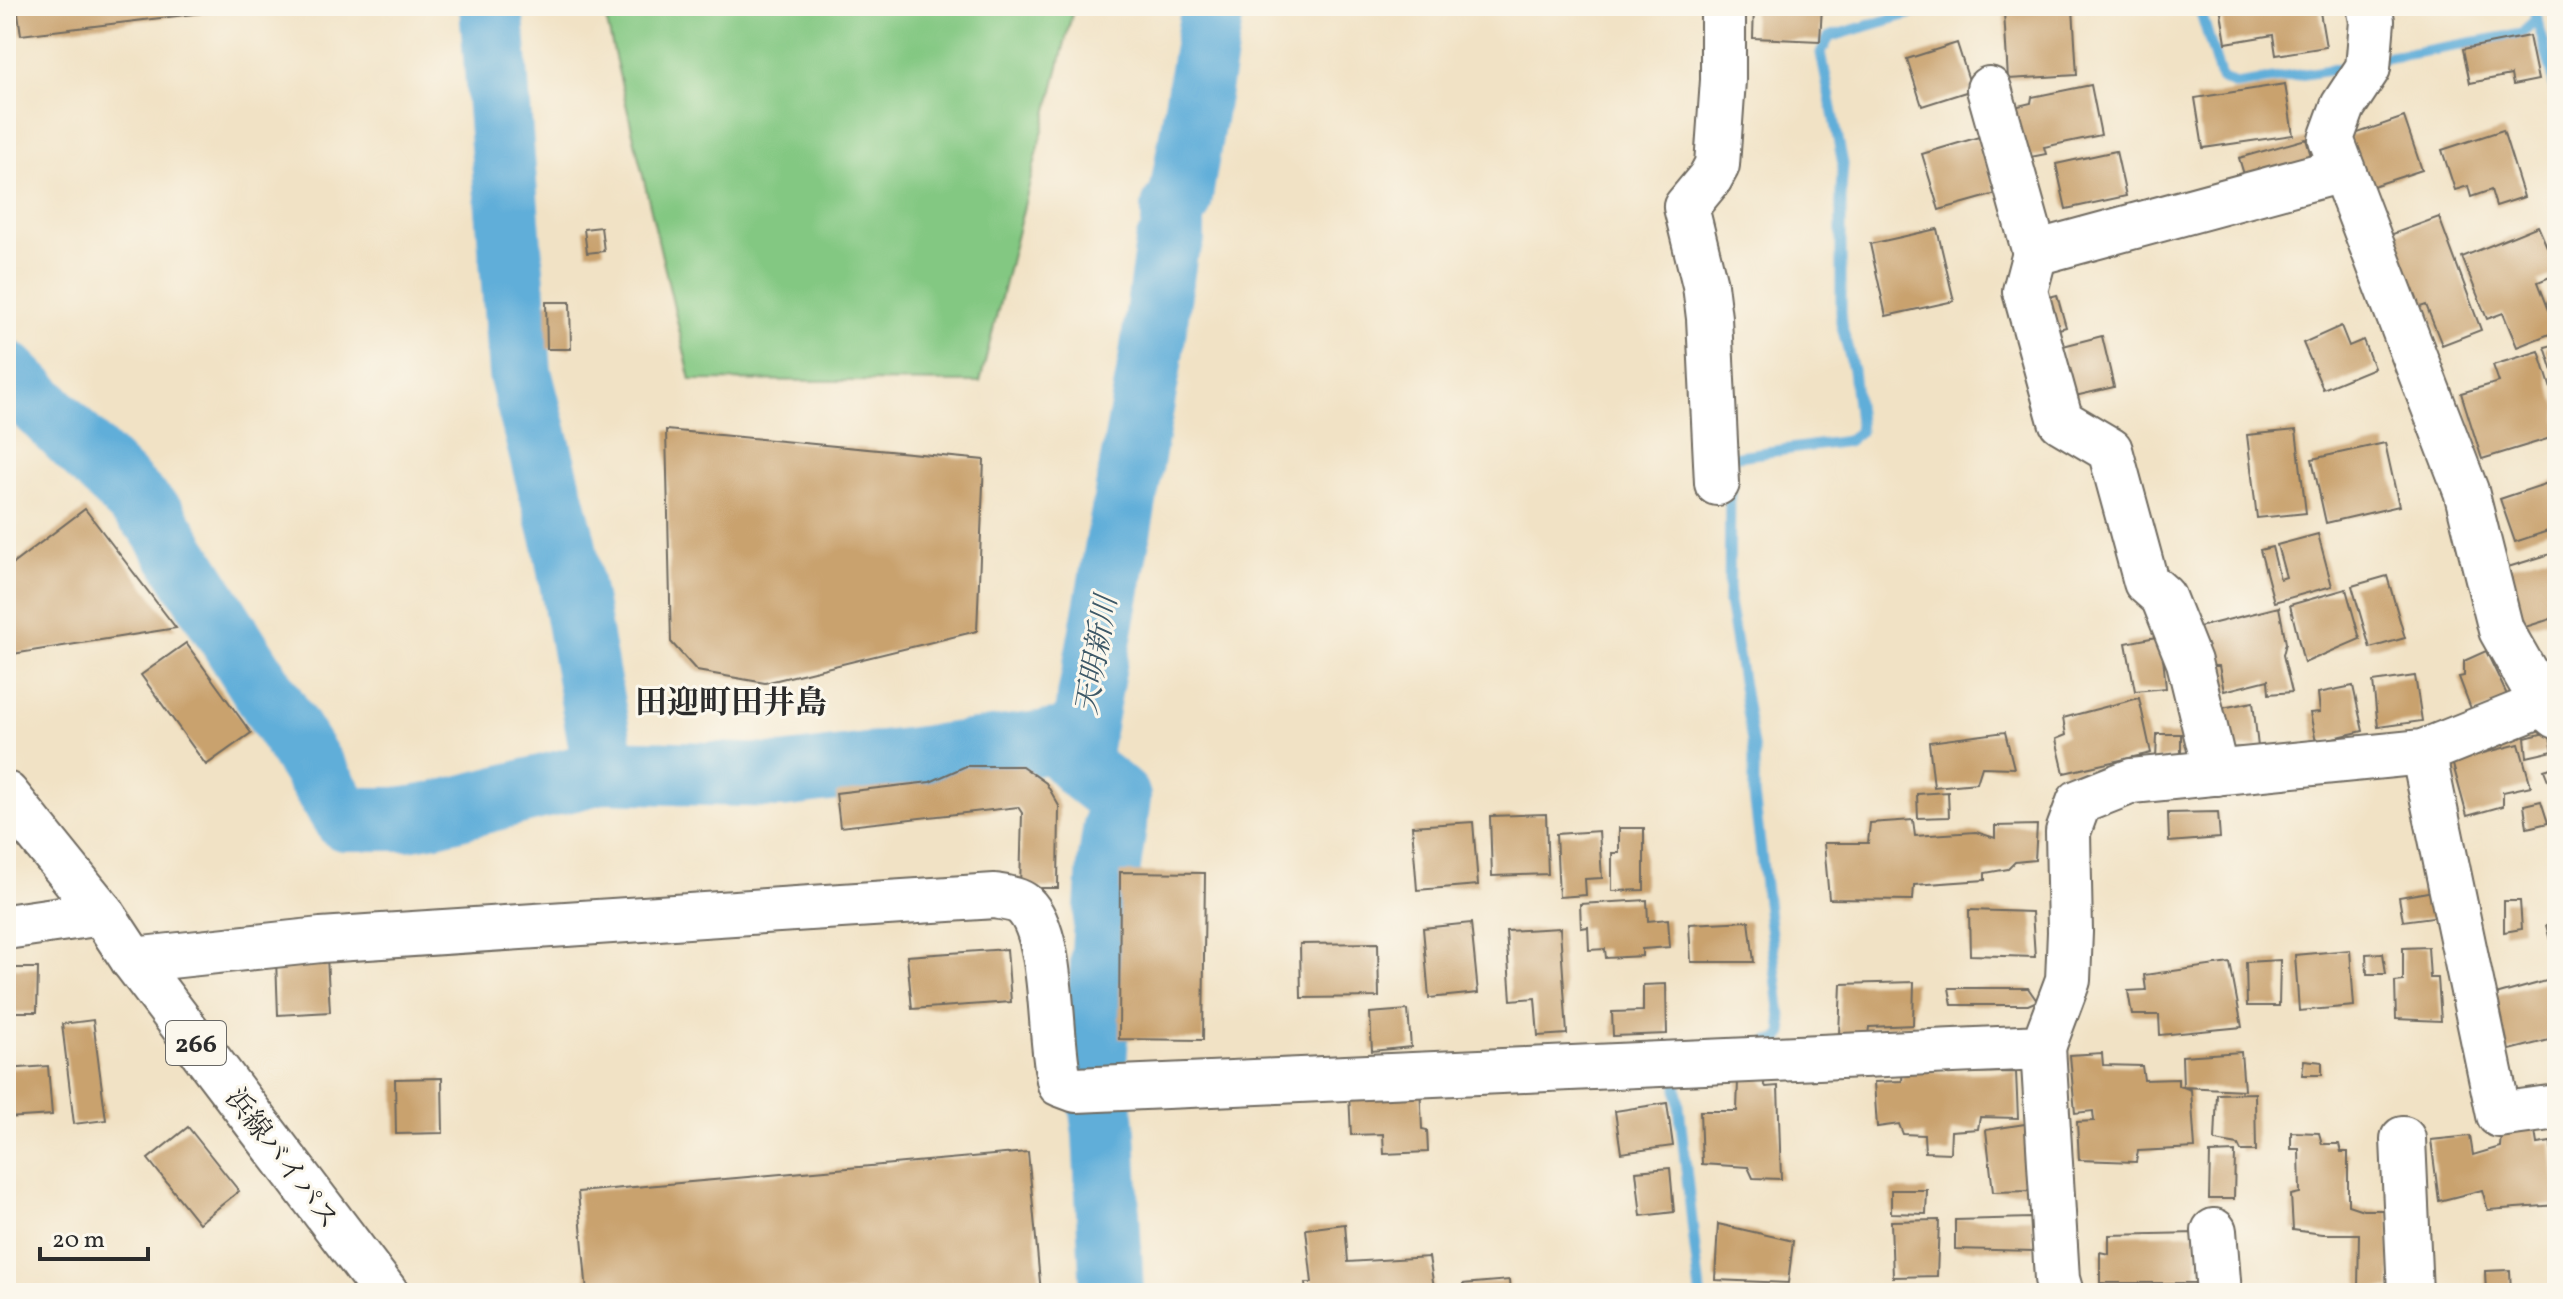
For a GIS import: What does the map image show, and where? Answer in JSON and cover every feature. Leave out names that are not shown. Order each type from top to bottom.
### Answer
[{"type":"main road","points":[[1717,483],[1709,318],[1705,285],[1686,207],[1717,165],[1723,80],[1723,6]]},
{"type":"main road","points":[[2061,1293],[2057,1279],[2043,1047],[2068,980],[2068,832],[2079,802],[2132,781],[2423,752],[2552,709],[2501,630],[2466,491],[2331,139],[2343,106],[2368,68],[2372,21],[2369,6]]},
{"type":"main road","points":[[1989,89],[2035,253],[2025,291],[2061,421],[2110,450],[2146,582],[2163,597],[2189,662],[2216,773]]},
{"type":"main road","points":[[2035,253],[2341,170]]},
{"type":"main road","points":[[2423,752],[2499,1115],[2557,1107]]},
{"type":"main road","name":"浜線バイパス","points":[[6,794],[102,913],[133,960],[386,1293]]},
{"type":"main road","points":[[133,960],[321,940],[995,896],[1022,902],[1036,919],[1045,956],[1054,1063],[1060,1084],[1096,1090],[2043,1047]]},
{"type":"main road","points":[[6,927],[102,913]]},
{"type":"main road","points":[[2403,1139],[2410,1293]]},
{"type":"main road","points":[[2214,1231],[2219,1293]]},
{"type":"green space","points":[[603,6],[1074,6],[980,382],[691,380]]},
{"type":"building","points":[[17,6],[242,6],[242,8],[21,35]]},
{"type":"building","points":[[1754,6],[1822,6],[1820,41],[1753,38]]},
{"type":"building","points":[[2220,6],[2319,6],[2326,47],[2276,55],[2273,35],[2226,43]]},
{"type":"building","points":[[2073,8],[2077,75],[2008,79],[2004,12]]},
{"type":"building","points":[[2529,36],[2538,80],[2513,85],[2511,75],[2470,83],[2463,49]]},
{"type":"building","points":[[1957,43],[1972,90],[1922,106],[1907,59]]},
{"type":"building","points":[[2285,84],[2293,135],[2203,148],[2195,98]]},
{"type":"building","points":[[2091,85],[2101,135],[2044,147],[2046,154],[2021,159],[2010,108],[2031,103],[2032,97]]},
{"type":"building","points":[[2404,117],[2422,170],[2367,188],[2349,136]]},
{"type":"building","points":[[2503,130],[2524,197],[2496,206],[2491,190],[2471,197],[2468,186],[2455,190],[2442,150]]},
{"type":"building","points":[[1979,137],[1996,194],[1939,210],[1922,154]]},
{"type":"building","points":[[2306,139],[2316,173],[2249,191],[2239,158]]},
{"type":"building","points":[[2116,151],[2126,196],[2066,209],[2056,164]]},
{"type":"building","points":[[2439,217],[2481,330],[2442,345],[2426,305],[2406,312],[2379,239]]},
{"type":"building","points":[[2538,226],[2557,270],[2557,274],[2538,282],[2557,331],[2517,347],[2503,313],[2487,319],[2462,257]]},
{"type":"building","points":[[601,227],[604,251],[587,253],[584,229]]},
{"type":"building","points":[[1937,229],[1954,301],[1886,316],[1870,244]]},
{"type":"building","points":[[2057,295],[2066,327],[2031,337],[2022,304]]},
{"type":"building","points":[[546,302],[570,302],[571,349],[547,349]]},
{"type":"building","points":[[2341,326],[2349,346],[2363,340],[2374,368],[2323,389],[2303,343]]},
{"type":"building","points":[[2102,336],[2114,387],[2062,399],[2063,346]]},
{"type":"building","points":[[2557,344],[2557,380],[2556,380],[2545,347]]},
{"type":"building","points":[[2539,351],[2557,408],[2557,436],[2482,459],[2461,393],[2499,382],[2493,365]]},
{"type":"building","points":[[666,430],[984,460],[977,631],[765,683],[697,671],[671,642]]},
{"type":"building","points":[[2296,430],[2306,513],[2257,518],[2247,435]]},
{"type":"building","points":[[2385,443],[2399,506],[2326,523],[2312,459]]},
{"type":"building","points":[[2557,480],[2557,528],[2515,542],[2500,499]]},
{"type":"building","points":[[85,509],[176,628],[13,654],[6,644],[6,569]]},
{"type":"building","points":[[2318,534],[2332,586],[2274,602],[2260,550],[2272,547],[2280,579],[2286,577],[2277,545]]},
{"type":"building","points":[[2557,552],[2557,617],[2519,629],[2505,583],[2512,580],[2508,567]]},
{"type":"building","points":[[2387,576],[2405,638],[2370,648],[2352,586]]},
{"type":"building","points":[[2346,589],[2360,639],[2304,663],[2290,605]]},
{"type":"building","points":[[2279,607],[2286,643],[2283,655],[2292,692],[2269,694],[2268,680],[2224,691],[2219,666],[2205,666],[2195,628]]},
{"type":"building","points":[[2161,636],[2166,688],[2135,691],[2126,643]]},
{"type":"building","points":[[186,643],[251,733],[206,765],[141,675]]},
{"type":"building","points":[[2486,651],[2509,699],[2473,714],[2459,677],[2464,676],[2464,661]]},
{"type":"building","points":[[2415,676],[2422,721],[2378,727],[2373,682]]},
{"type":"building","points":[[2353,686],[2363,731],[2316,742],[2310,713],[2320,712],[2318,693]]},
{"type":"building","points":[[2139,698],[2151,753],[2064,773],[2056,739],[2066,735],[2063,718]]},
{"type":"building","points":[[2253,702],[2258,747],[2223,748],[2217,709]]},
{"type":"building","points":[[2005,732],[2014,768],[1982,767],[1977,783],[1934,787],[1929,742]]},
{"type":"building","points":[[2549,732],[2553,751],[2527,757],[2525,738]]},
{"type":"building","points":[[2157,734],[2181,734],[2181,755],[2156,760]]},
{"type":"building","points":[[2519,744],[2531,786],[2503,792],[2503,806],[2467,816],[2452,761]]},
{"type":"building","points":[[966,766],[1022,766],[1046,783],[1059,806],[1058,888],[1020,888],[1022,813],[1018,807],[840,827],[836,793],[930,782]]},
{"type":"building","points":[[2557,766],[2557,803],[2544,770]]},
{"type":"building","points":[[1948,792],[1949,817],[1918,818],[1917,794]]},
{"type":"building","points":[[2541,801],[2548,823],[2527,828],[2524,805]]},
{"type":"building","points":[[2218,812],[2220,838],[2169,842],[2168,813]]},
{"type":"building","points":[[1546,814],[1548,874],[1492,876],[1490,816]]},
{"type":"building","points":[[1913,820],[1915,836],[1976,832],[1995,838],[1995,826],[2037,825],[2035,860],[2015,862],[2008,869],[1985,873],[1985,880],[1914,885],[1913,900],[1829,899],[1824,843],[1868,843],[1870,823]]},
{"type":"building","points":[[1473,822],[1478,885],[1417,890],[1412,826]]},
{"type":"building","points":[[1619,828],[1644,828],[1644,890],[1612,891],[1612,853],[1619,853]]},
{"type":"building","points":[[1599,831],[1602,878],[1585,879],[1586,895],[1559,897],[1556,834]]},
{"type":"building","points":[[1120,872],[1205,873],[1203,1040],[1119,1039]]},
{"type":"building","points":[[2445,889],[2448,915],[2403,921],[2399,897]]},
{"type":"building","points":[[1647,900],[1648,921],[1668,919],[1670,947],[1642,949],[1642,956],[1606,958],[1605,949],[1589,950],[1588,927],[1581,928],[1580,904]]},
{"type":"building","points":[[2504,901],[2520,901],[2522,929],[2504,932]]},
{"type":"building","points":[[1969,910],[2032,912],[2035,957],[1970,955]]},
{"type":"building","points":[[1749,921],[1754,962],[1691,962],[1689,924]]},
{"type":"building","points":[[2557,922],[2557,942],[2551,944],[2546,925]]},
{"type":"building","points":[[1471,923],[1478,993],[1429,998],[1423,928]]},
{"type":"building","points":[[1560,928],[1567,1034],[1538,1036],[1535,998],[1511,1000],[1506,931]]},
{"type":"building","points":[[1378,943],[1379,997],[1301,998],[1300,944]]},
{"type":"building","points":[[2428,947],[2430,978],[2438,978],[2441,1021],[2396,1019],[2395,982],[2403,981],[2403,948]]},
{"type":"building","points":[[1007,949],[1011,1002],[912,1009],[907,956]]},
{"type":"building","points":[[2350,950],[2354,1006],[2299,1011],[2295,955]]},
{"type":"building","points":[[2383,953],[2386,974],[2367,974],[2366,954]]},
{"type":"building","points":[[327,957],[330,1012],[278,1015],[276,959]]},
{"type":"building","points":[[2280,960],[2279,1006],[2247,1006],[2246,962]]},
{"type":"building","points":[[2230,963],[2242,1027],[2160,1035],[2159,1015],[2132,1015],[2128,991],[2146,990],[2144,975]]},
{"type":"building","points":[[6,968],[38,968],[37,1012],[6,1012]]},
{"type":"building","points":[[2557,978],[2557,1038],[2506,1051],[2492,996]]},
{"type":"building","points":[[1914,982],[1913,1025],[1869,1027],[1868,1035],[1839,1035],[1841,984]]},
{"type":"building","points":[[1666,984],[1667,1034],[1613,1036],[1612,1012],[1643,1011],[1643,985]]},
{"type":"building","points":[[1949,988],[2028,988],[2037,1001],[2028,1005],[1952,1005]]},
{"type":"building","points":[[1408,1010],[1411,1047],[1372,1051],[1370,1013]]},
{"type":"building","points":[[93,1020],[106,1120],[74,1124],[62,1024]]},
{"type":"building","points":[[2241,1052],[2244,1090],[2183,1087],[2182,1056]]},
{"type":"building","points":[[2102,1053],[2103,1065],[2142,1066],[2144,1080],[2178,1079],[2178,1086],[2191,1090],[2195,1148],[2138,1151],[2136,1162],[2079,1160],[2077,1122],[2094,1121],[2093,1111],[2075,1113],[2070,1055]]},
{"type":"building","points":[[2304,1060],[2322,1062],[2322,1075],[2302,1075]]},
{"type":"building","points":[[48,1066],[52,1115],[6,1118],[6,1069]]},
{"type":"building","points":[[1903,1066],[1945,1073],[2016,1072],[2018,1118],[1980,1117],[1978,1129],[1951,1131],[1950,1153],[1925,1152],[1924,1135],[1903,1134],[1899,1124],[1877,1127],[1874,1082],[1902,1081]]},
{"type":"building","points":[[442,1078],[443,1133],[396,1134],[395,1079]]},
{"type":"building","points":[[1761,1078],[1766,1087],[1778,1086],[1781,1179],[1753,1178],[1748,1167],[1702,1164],[1700,1111],[1737,1111],[1738,1080]]},
{"type":"building","points":[[1420,1085],[1422,1129],[1427,1130],[1428,1152],[1384,1154],[1383,1134],[1351,1135],[1349,1093]]},
{"type":"building","points":[[2255,1093],[2256,1151],[2241,1151],[2238,1145],[2215,1141],[2217,1094]]},
{"type":"building","points":[[1667,1103],[1673,1146],[1621,1153],[1615,1111]]},
{"type":"building","points":[[2025,1124],[2031,1191],[1993,1192],[1986,1130]]},
{"type":"building","points":[[2534,1125],[2537,1144],[2551,1142],[2557,1205],[2488,1210],[2482,1190],[2439,1201],[2431,1140],[2470,1136],[2473,1155],[2500,1147],[2501,1133]]},
{"type":"building","points":[[188,1127],[239,1191],[199,1223],[148,1159]]},
{"type":"building","points":[[2291,1132],[2319,1133],[2322,1144],[2339,1144],[2341,1152],[2348,1152],[2348,1205],[2363,1210],[2389,1210],[2391,1289],[2358,1288],[2359,1234],[2293,1230],[2291,1195],[2300,1193],[2299,1149],[2291,1149]]},
{"type":"building","points":[[1028,1152],[1041,1293],[587,1293],[578,1192]]},
{"type":"building","points":[[2235,1152],[2234,1199],[2209,1199],[2210,1153]]},
{"type":"building","points":[[1670,1168],[1674,1212],[1641,1216],[1636,1171]]},
{"type":"building","points":[[1891,1190],[1927,1190],[1926,1214],[1891,1213]]},
{"type":"building","points":[[2032,1218],[2034,1251],[1955,1249],[1955,1220]]},
{"type":"building","points":[[1939,1220],[1937,1276],[1893,1277],[1891,1221]]},
{"type":"building","points":[[1345,1224],[1348,1262],[1429,1257],[1435,1293],[1306,1293],[1305,1283],[1312,1283],[1306,1229]]},
{"type":"building","points":[[1718,1224],[1793,1241],[1788,1283],[1715,1280]]},
{"type":"building","points":[[2196,1233],[2197,1283],[2100,1283],[2100,1252],[2109,1254],[2109,1235]]},
{"type":"building","points":[[2510,1270],[2511,1293],[2486,1293],[2485,1271]]},
{"type":"building","points":[[1509,1280],[1510,1293],[1464,1293],[1463,1284]]},
{"type":"waterway","points":[[491,6],[520,373],[564,543],[605,771]]},
{"type":"waterway","name":"天明新川","points":[[1112,1293],[1104,1133],[1095,1064],[1109,866],[1119,798],[1082,769],[1079,752],[1149,369],[1167,244],[1173,238],[1173,208],[1180,201],[1213,6]]},
{"type":"waterway","points":[[1731,463],[1731,457],[1848,441],[1860,431],[1853,370],[1841,322],[1843,164],[1821,53],[1829,37],[1936,6]]},
{"type":"waterway","points":[[2199,6],[2221,78],[2236,85],[2355,66]]},
{"type":"waterway","points":[[2533,6],[2553,76],[2557,179]]},
{"type":"waterway","points":[[2379,59],[2522,34],[2537,18]]},
{"type":"waterway","points":[[6,372],[156,520],[345,819],[406,819],[435,814],[605,771],[781,776],[1056,741],[1082,769]]},
{"type":"waterway","points":[[1730,488],[1729,602],[1754,753],[1754,795],[1783,1033],[1777,1041],[1769,1041]]},
{"type":"waterway","points":[[1095,1064],[1121,1070]]},
{"type":"waterway","points":[[1675,1071],[1700,1293]]},
{"type":"district","name":"田迎町田井島","points":[[731,702]]}]
